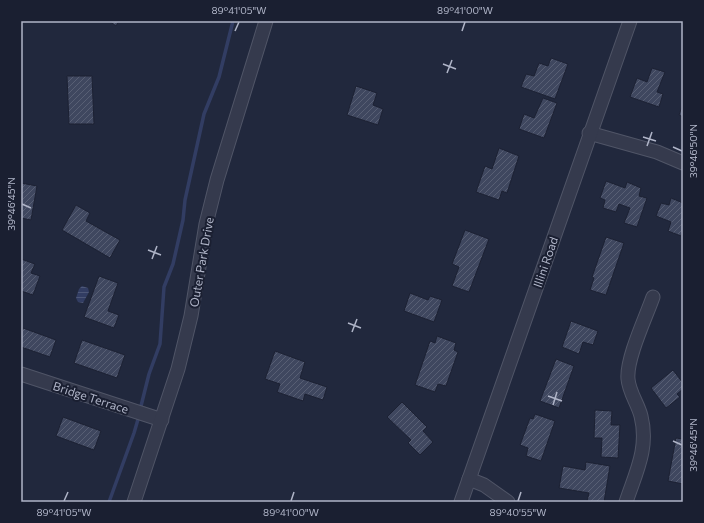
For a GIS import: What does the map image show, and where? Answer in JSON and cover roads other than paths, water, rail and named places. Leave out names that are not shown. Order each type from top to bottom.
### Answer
[{"type":"street","name":"Outer Park Drive","points":[[134,502],[178,369],[191,316],[206,224],[217,180],[266,21]]},
{"type":"street","name":"Illini Road","points":[[461,502],[589,133],[630,21]]},
{"type":"street","points":[[589,133],[657,152],[683,163]]},
{"type":"street","points":[[626,502],[644,446],[645,433],[641,414],[628,379],[628,366],[653,297]]},
{"type":"street","name":"Bridge Terrace","points":[[21,374],[162,420]]},
{"type":"street","points":[[469,479],[484,485],[508,502]]},
{"type":"water","points":[[82,286],[88,288],[89,292],[83,303],[78,302],[76,298],[79,289]]},
{"type":"waterway","points":[[140,410],[149,374],[160,344],[164,287],[173,264],[183,220],[185,200],[204,114],[219,77],[233,21]]},
{"type":"waterway","points":[[109,502],[139,416]]}]
